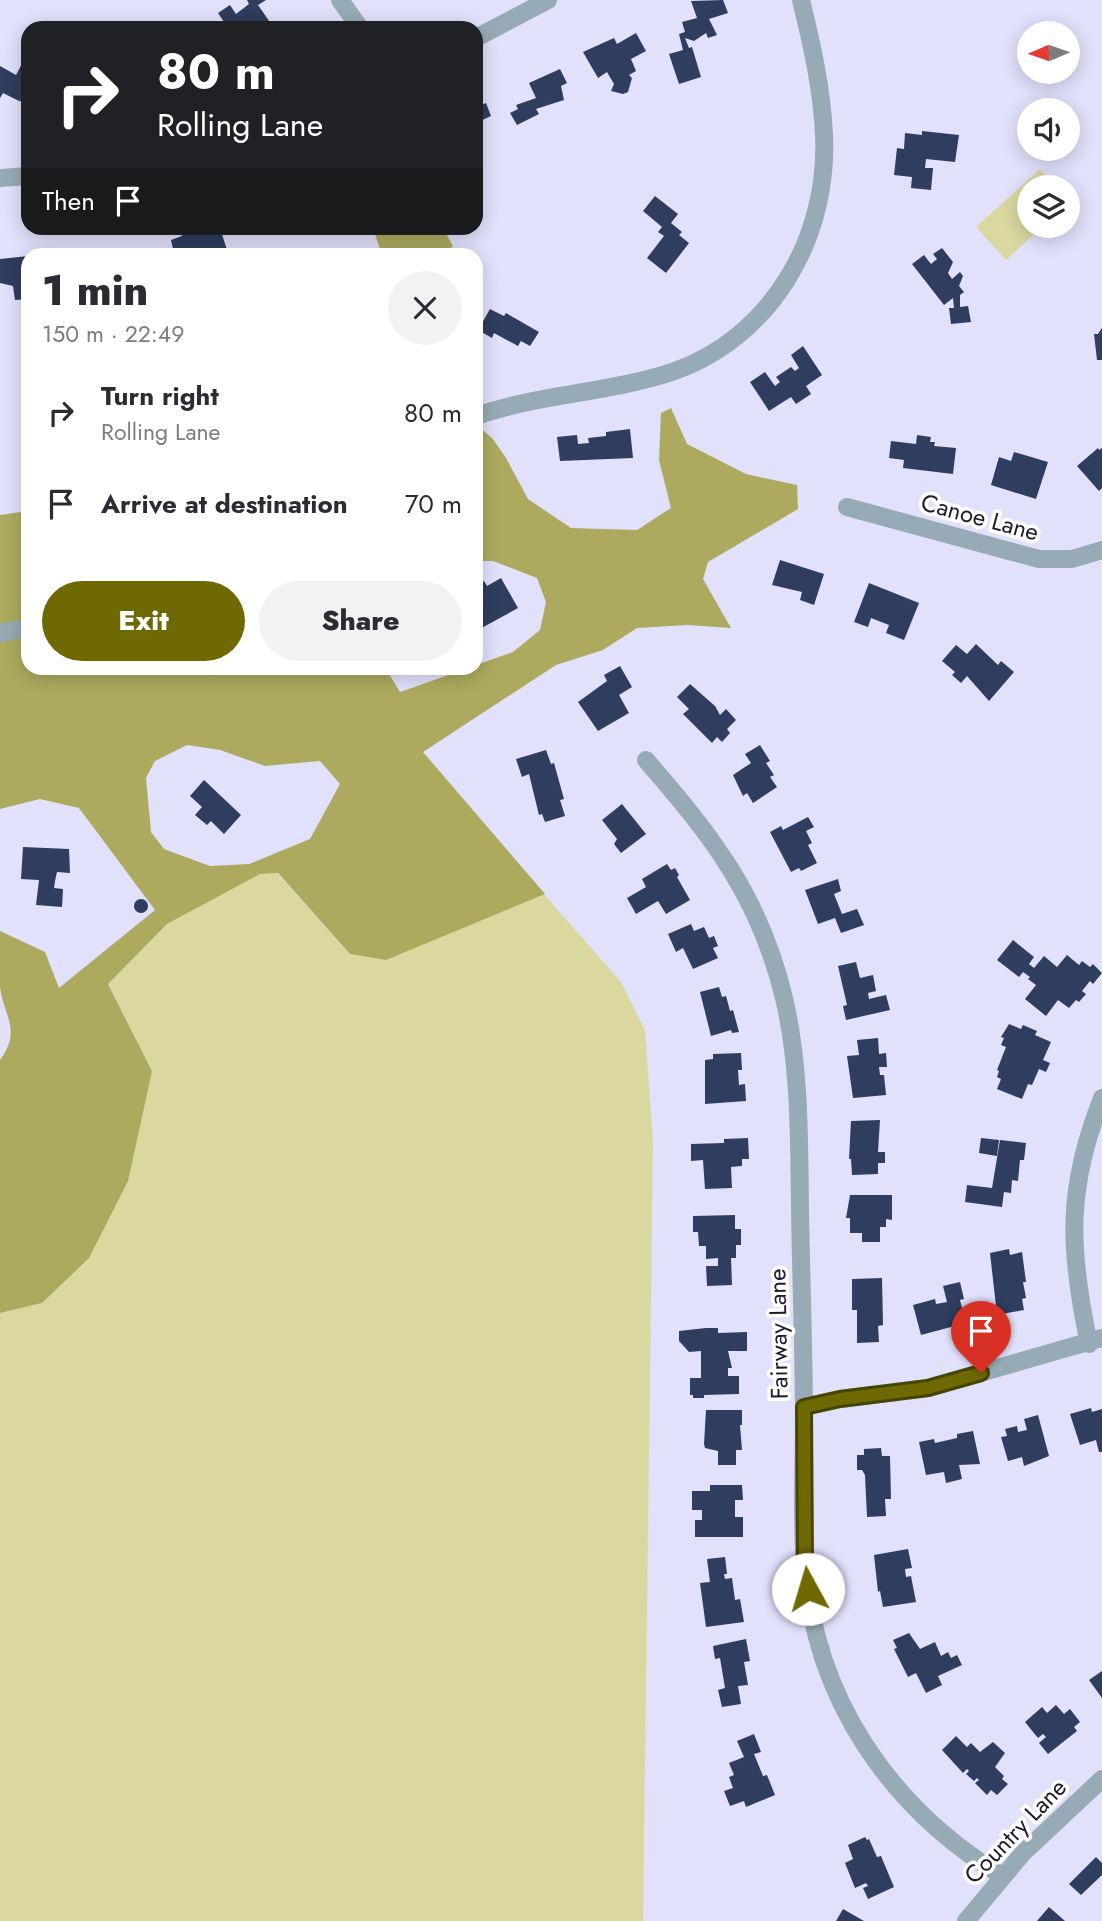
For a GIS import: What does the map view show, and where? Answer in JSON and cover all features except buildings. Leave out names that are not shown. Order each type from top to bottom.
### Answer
[{"type":"street","points":[[340,0],[355,21]]},
{"type":"street","points":[[483,34],[548,0]]},
{"type":"street","points":[[483,414],[526,402],[635,382],[693,364],[737,338],[775,299],[804,248],[815,218],[822,181],[824,137],[819,82],[801,0]]},
{"type":"street","points":[[0,178],[21,176]]},
{"type":"street","name":"Canoe Lane","points":[[846,507],[1040,559],[1072,559],[1102,550]]},
{"type":"street","points":[[0,633],[21,629]]},
{"type":"street","name":"Fairway Lane","points":[[646,760],[699,821],[746,894],[775,964],[784,998],[796,1077],[805,1566],[811,1612],[830,1678],[861,1740],[906,1800],[964,1853],[1002,1876]]},
{"type":"street","points":[[804,1407],[840,1399],[928,1388],[1095,1341],[1077,1289],[1072,1224],[1081,1163],[1089,1131],[1102,1098]]},
{"type":"street","name":"Country Lane","points":[[966,1921],[1002,1876],[1102,1779]]},
{"type":"shaded area","points":[[1040,169],[1046,175],[1033,175]]},
{"type":"shaded area","points":[[1017,190],[1017,238],[1030,238],[1006,260],[976,227]]},
{"type":"shaded area","points":[[375,235],[447,235],[453,246],[451,248],[380,248]]},
{"type":"shaded area","points":[[671,408],[687,444],[746,474],[797,485],[798,509],[708,562],[703,579],[731,628],[688,625],[637,628],[603,650],[556,665],[423,752],[545,894],[386,960],[350,954],[278,873],[260,874],[167,924],[108,984],[152,1071],[128,1181],[89,1258],[42,1303],[0,1313],[0,1060],[11,1032],[0,987],[0,931],[45,952],[59,988],[155,910],[79,808],[40,799],[0,809],[0,515],[21,512],[21,675],[390,675],[400,692],[449,675],[483,675],[483,663],[513,652],[540,630],[546,602],[537,578],[493,561],[483,561],[483,430],[506,458],[528,499],[571,528],[637,530],[671,508],[659,460],[661,413]],"holes":[[[187,745],[220,750],[265,766],[320,761],[340,784],[310,839],[249,864],[210,866],[164,849],[151,832],[146,778],[155,761]]]},
{"type":"shaded area","points":[[277,873],[350,954],[543,893],[621,982],[645,1030],[653,1142],[643,1921],[0,1921],[0,1313],[42,1303],[152,1071],[108,983],[167,924],[260,874]]},
{"type":"route","points":[[808,1589],[805,1566],[804,1407],[840,1399],[928,1388],[981,1373]]}]
